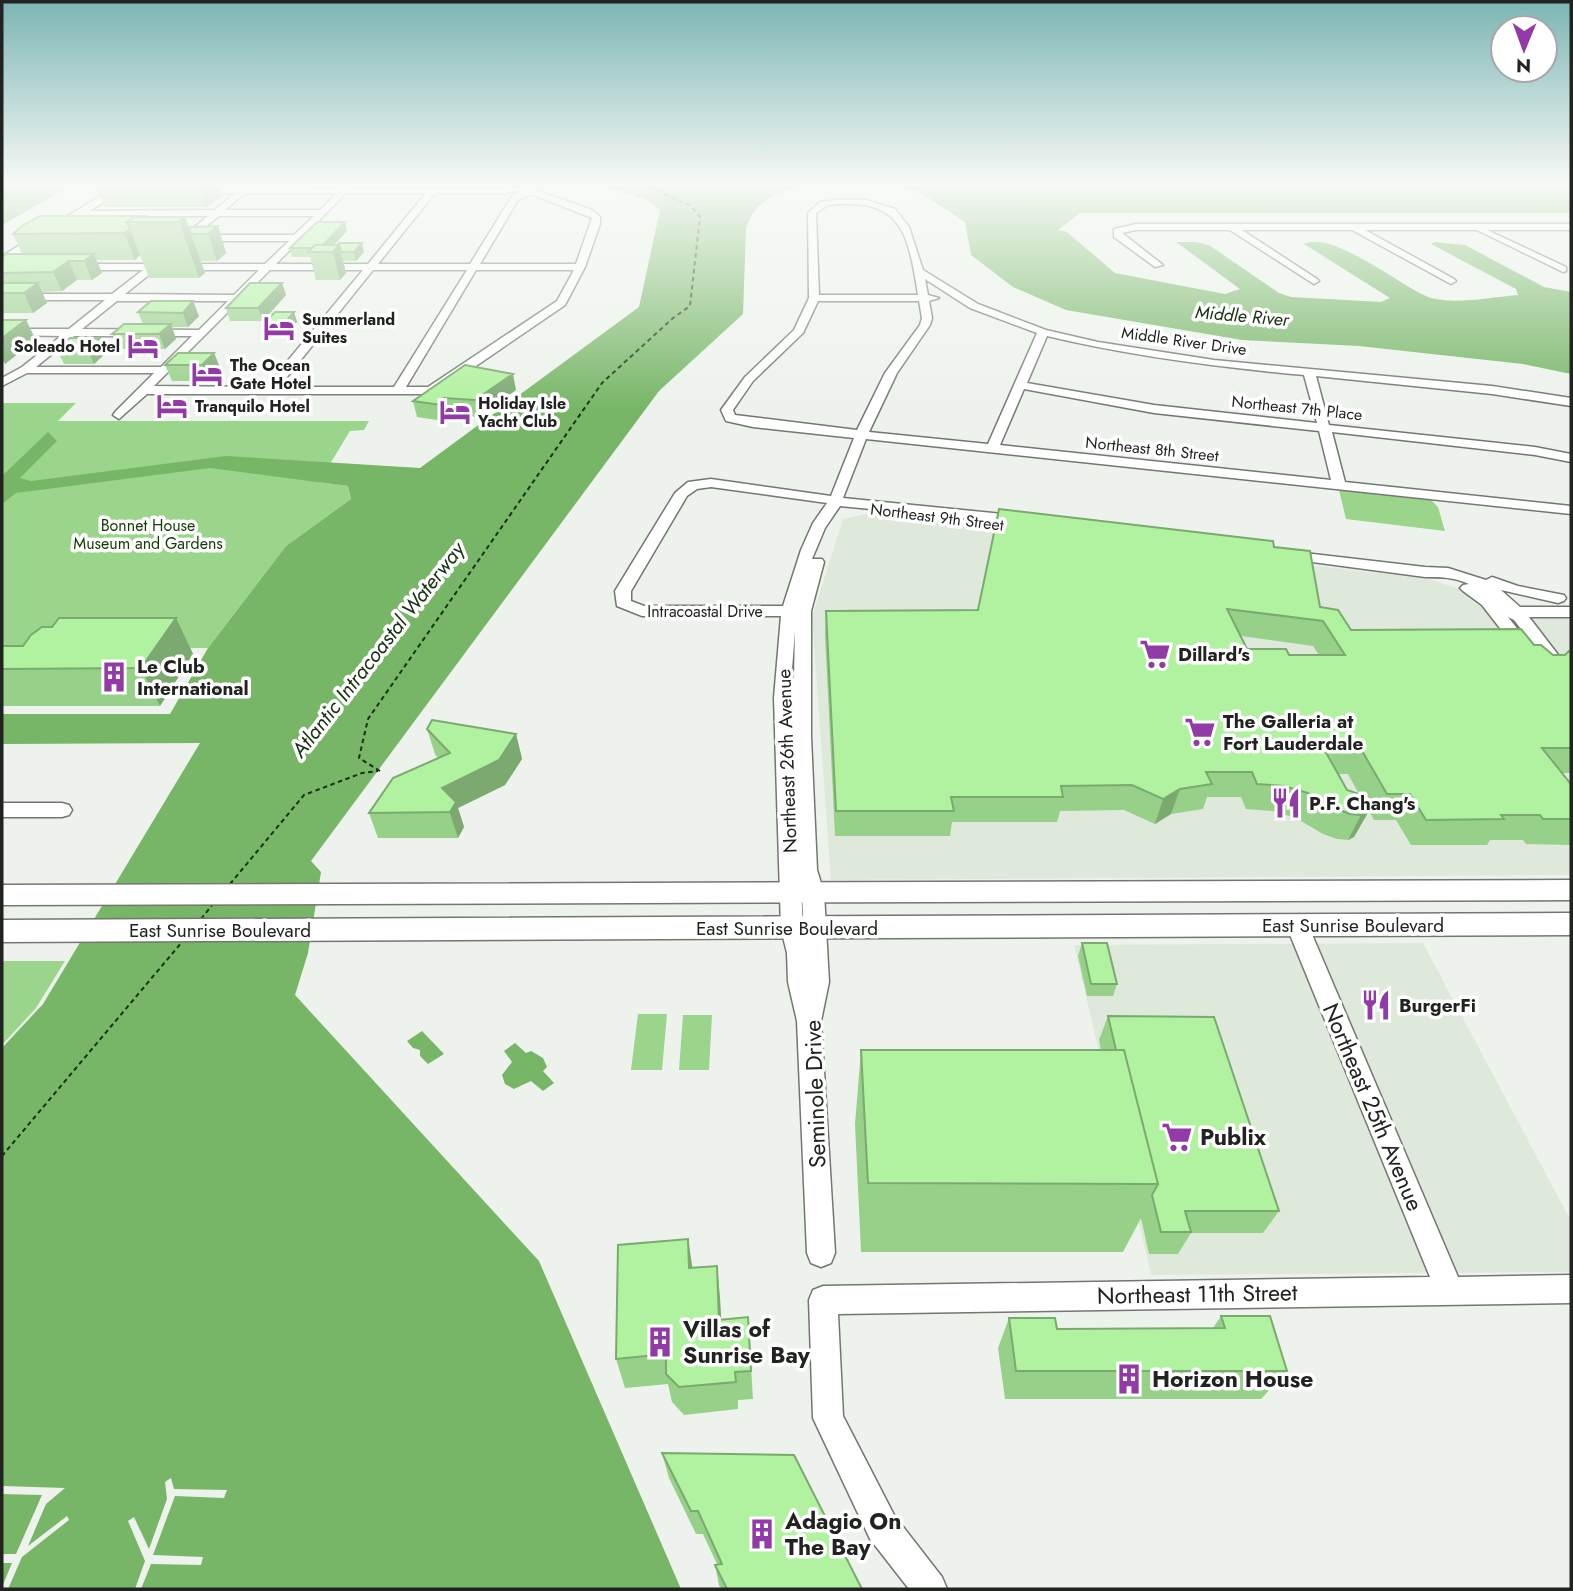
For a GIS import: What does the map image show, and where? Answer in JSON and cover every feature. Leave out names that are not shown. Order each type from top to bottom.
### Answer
[{"type":"main road","name":"East Sunrise Boulevard","points":[[2,895],[1571,890]]},
{"type":"main road","points":[[1297,925],[1306,906],[1336,891]]},
{"type":"main road","points":[[494,928],[549,912],[588,893]]},
{"type":"main road","name":"East Sunrise Boulevard","points":[[2,931],[1571,924]]},
{"type":"street","points":[[6,375],[102,297],[152,260]]},
{"type":"street","points":[[119,415],[274,260]]},
{"type":"street","points":[[270,390],[375,260]]},
{"type":"street","points":[[398,391],[477,260]]},
{"type":"street","points":[[143,390],[431,391],[558,306],[566,298],[583,260]]},
{"type":"street","points":[[813,260],[814,298],[956,296]]},
{"type":"street","points":[[916,260],[919,271]]},
{"type":"street","points":[[1152,260],[1158,265]]},
{"type":"street","points":[[1282,260],[1314,281]]},
{"type":"street","points":[[1414,260],[1451,281]]},
{"type":"street","points":[[1545,260],[1563,269]]},
{"type":"street","points":[[60,265],[149,263],[580,267]]},
{"type":"street","points":[[25,370],[115,297],[149,263]]},
{"type":"street","points":[[2,264],[17,265]]},
{"type":"street","name":"Middle River Drive","points":[[919,271],[974,306],[1043,332],[1149,355],[1492,390],[1571,402]]},
{"type":"street","name":"Northeast 26th Avenue","points":[[803,929],[802,893],[782,702],[784,646],[861,435],[891,373],[925,325],[927,318],[919,271]]},
{"type":"street","points":[[2,297],[235,298]]},
{"type":"street","name":"Northeast 8th Street","points":[[814,298],[799,331],[749,379],[734,400],[727,410],[730,418],[861,435],[1571,510]]},
{"type":"street","points":[[2,332],[201,333]]},
{"type":"street","points":[[992,449],[1043,332]]},
{"type":"street","points":[[6,375],[25,370],[88,373]]},
{"type":"street","points":[[1310,372],[1340,487]]},
{"type":"street","points":[[6,375],[161,373]]},
{"type":"street","name":"Northeast 7th Place","points":[[1021,385],[1154,410],[1535,451],[1571,458]]},
{"type":"street","name":"Northeast 9th Street","points":[[693,485],[722,484],[819,496],[835,505],[936,506],[948,511]]},
{"type":"street","name":"Intracoastal Drive","points":[[693,485],[682,493],[623,592],[624,603],[629,608],[648,611],[795,611]]},
{"type":"street","name":"Northeast 9th Street","points":[[835,505],[852,504],[948,511],[1034,525],[868,509],[852,504]]},
{"type":"street","points":[[835,505],[852,511],[868,509]]},
{"type":"street","points":[[1274,554],[1425,572],[1447,571],[1515,590],[1565,598]]},
{"type":"street","points":[[1425,572],[1472,590],[1502,607],[1571,612]]},
{"type":"street","points":[[1477,579],[1564,673]]},
{"type":"street","points":[[1502,607],[1565,598]]},
{"type":"street","points":[[1502,607],[1544,673]]},
{"type":"street","points":[[2,810],[62,810]]},
{"type":"street","name":"Northeast 25th Avenue","points":[[1297,925],[1449,1290]]},
{"type":"street","name":"Seminole Drive","points":[[803,929],[818,982],[809,1020],[821,1253]]},
{"type":"street","name":"Northeast 11th Street","points":[[823,1300],[1571,1289]]},
{"type":"street","points":[[823,1300],[828,1418],[882,1527],[930,1589]]},
{"type":"shaded area","points":[[870,513],[1428,579],[1470,592],[1491,617],[1571,617],[1571,875],[831,880],[812,617],[843,519]]},
{"type":"shaded area","points":[[1423,943],[1571,1221],[1571,1272],[1151,1275],[1074,945]]},
{"type":"green space","name":"Bonnet House Museum and Gardens","points":[[2,403],[76,403],[58,421],[369,421],[364,430],[350,431],[319,482],[348,486],[351,499],[286,546],[208,648],[2,649]]},
{"type":"green space","points":[[1339,490],[1431,500],[1438,507],[1445,531],[1346,519]]},
{"type":"green space","points":[[2,961],[65,961],[36,1008],[2,1045]]},
{"type":"green space","points":[[638,1014],[667,1014],[662,1070],[631,1070]]},
{"type":"green space","points":[[683,1015],[712,1015],[709,1070],[679,1070]]},
{"type":"water","name":"Atlantic Intracoastal Waterway","points":[[649,260],[745,260],[743,314],[659,391],[311,861],[321,872],[308,953],[295,995],[539,1261],[681,1589],[2,1589],[2,1048],[43,1004],[200,743],[2,744],[2,714],[170,714],[208,648],[286,546],[351,499],[348,486],[210,468],[16,493],[2,504],[2,476],[48,432],[57,441],[20,478],[31,481],[226,456],[420,468],[639,307]]},
{"type":"water","name":"Middle River","points":[[978,260],[1100,260],[1115,273],[1225,294],[1240,289],[1201,260],[1231,260],[1279,293],[1291,297],[1381,302],[1390,298],[1330,260],[1365,260],[1414,290],[1435,299],[1458,301],[1518,295],[1516,289],[1462,260],[1494,260],[1544,287],[1571,292],[1571,374],[1523,364],[1359,346],[1242,340],[1066,310],[1013,287]]},
{"type":"water","points":[[422,1031],[444,1054],[428,1064],[420,1056],[420,1050],[413,1048],[407,1041]]},
{"type":"water","points":[[515,1043],[526,1053],[531,1051],[543,1058],[547,1067],[543,1071],[554,1083],[543,1091],[531,1081],[514,1089],[505,1084],[502,1075],[512,1062],[504,1051]]},
{"type":"pier","points":[[171,1478],[174,1489],[227,1490],[224,1498],[175,1496],[153,1555],[203,1557],[201,1565],[151,1564],[141,1589],[135,1589],[145,1561],[128,1521],[134,1517],[149,1549],[167,1499],[165,1482]]},
{"type":"pier","points":[[2,1486],[65,1488],[46,1504],[28,1546],[67,1516],[69,1520],[22,1557],[8,1589],[2,1587],[12,1563],[2,1563],[2,1554],[16,1554],[42,1495],[2,1494]]},
{"type":"building","points":[[2,260],[85,260],[69,261],[53,272],[2,273]]},
{"type":"building","points":[[2,283],[38,283],[24,293],[2,293]]},
{"type":"building","points":[[250,283],[282,283],[258,308],[226,308]]},
{"type":"building","points":[[151,301],[193,301],[183,313],[138,312]]},
{"type":"building","points":[[275,312],[294,312],[283,325],[264,324]]},
{"type":"building","points":[[2,320],[26,320],[2,338]]},
{"type":"building","points":[[124,324],[171,324],[159,334],[112,334]]},
{"type":"building","points":[[70,338],[100,338],[87,349],[57,349]]},
{"type":"building","points":[[178,353],[214,353],[202,365],[165,365]]},
{"type":"building","points":[[465,365],[513,374],[475,400],[444,398],[441,405],[413,401]]},
{"type":"building","name":"The Galleria at Fort Lauderdale","points":[[999,509],[1273,541],[1274,547],[1310,551],[1320,607],[1338,610],[1351,630],[1521,629],[1534,645],[1541,645],[1553,655],[1571,652],[1571,748],[1542,748],[1571,783],[1571,819],[1543,819],[1540,815],[1501,815],[1504,819],[1426,820],[1410,794],[1387,794],[1361,749],[1324,749],[1347,790],[1362,795],[1371,807],[1361,815],[1335,808],[1308,793],[1284,786],[1257,784],[1252,772],[1206,772],[1212,784],[1180,789],[1163,799],[1132,785],[1061,786],[1063,797],[951,797],[954,811],[836,811],[826,611],[978,610]],"holes":[[[1227,609],[1323,621],[1345,655],[1289,655],[1286,649],[1247,649]]]},
{"type":"building","points":[[59,618],[176,618],[141,668],[2,669],[2,646],[23,646],[31,635],[42,627],[52,627]]},
{"type":"building","points":[[432,720],[516,734],[499,760],[442,788],[456,802],[450,812],[369,813],[393,778],[450,753],[427,729]]},
{"type":"building","points":[[1082,943],[1107,943],[1117,984],[1091,984]]},
{"type":"building","name":"Publix","points":[[1108,1016],[1214,1017],[1279,1211],[1185,1211],[1191,1232],[1161,1232],[1152,1195],[1158,1184],[1124,1050],[1116,1050]]},
{"type":"building","points":[[861,1050],[1124,1050],[1158,1184],[868,1183]]},
{"type":"building","name":"Villas of Sunrise Bay","points":[[688,1239],[689,1268],[717,1266],[719,1320],[748,1317],[751,1371],[735,1372],[736,1382],[679,1387],[666,1374],[666,1354],[616,1359],[618,1245]]},
{"type":"building","points":[[1221,1316],[1270,1316],[1287,1371],[1016,1371],[1009,1318],[1055,1318],[1057,1329],[1225,1328]]},
{"type":"building","name":"Adagio On The Bay","points":[[662,1453],[794,1455],[862,1589],[727,1589],[715,1565],[722,1564],[698,1511],[691,1511]]},
{"type":"ferry route","points":[[380,771],[359,758],[368,719],[602,383],[673,318],[690,306],[695,260]]},
{"type":"ferry route","points":[[230,884],[304,795],[362,773],[378,771]]},
{"type":"ferry route","points":[[201,919],[213,904]]},
{"type":"ferry route","points":[[2,1156],[182,942]]},
{"type":"place","name":"Summerland Suites","points":[[279,328]]},
{"type":"place","name":"Soleado Hotel","points":[[143,346]]},
{"type":"place","name":"The Ocean Gate Hotel","points":[[207,374]]},
{"type":"place","name":"Tranquilo Hotel","points":[[172,406]]},
{"type":"place","name":"Holiday Isle Yacht Club","points":[[455,412]]},
{"type":"place","name":"Dillard's","points":[[1155,654]]},
{"type":"place","name":"Le Club International","points":[[114,677]]},
{"type":"place","name":"The Galleria at Fort Lauderdale","points":[[1200,732]]},
{"type":"place","name":"P.F. Chang's","points":[[1286,803]]},
{"type":"place","name":"BurgerFi","points":[[1376,1005]]},
{"type":"place","name":"Publix","points":[[1177,1137]]},
{"type":"place","name":"Villas of Sunrise Bay","points":[[660,1342]]},
{"type":"place","name":"Horizon House","points":[[1129,1379]]},
{"type":"place","name":"Adagio On The Bay","points":[[762,1534]]}]
